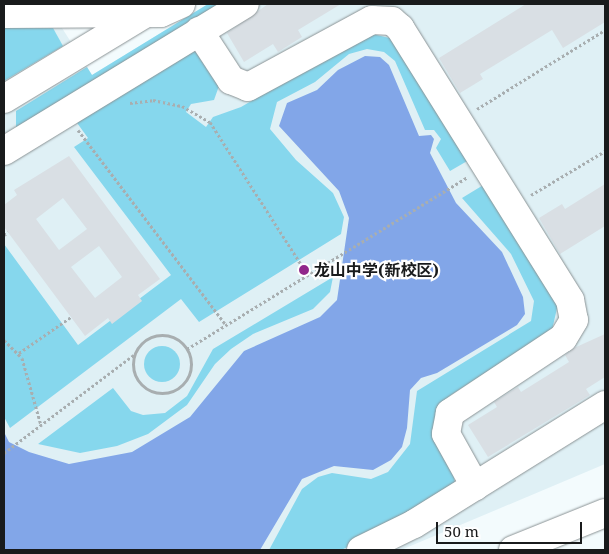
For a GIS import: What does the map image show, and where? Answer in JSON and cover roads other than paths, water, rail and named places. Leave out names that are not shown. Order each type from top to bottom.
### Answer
[{"type":"street","points":[[4,14],[161,13],[181,4]]},
{"type":"street","points":[[4,151],[245,4]]},
{"type":"street","points":[[4,99],[146,13]]},
{"type":"street","points":[[199,32],[231,80],[248,87],[259,85],[366,22],[392,22],[400,28],[487,166],[574,311],[570,331],[563,338],[450,413],[446,434],[475,486]]},
{"type":"street","points":[[361,550],[475,486],[605,405]]},
{"type":"street","points":[[513,550],[605,513]]},
{"type":"place","name":"龙山中学(新校区)","points":[[304,270]]}]
